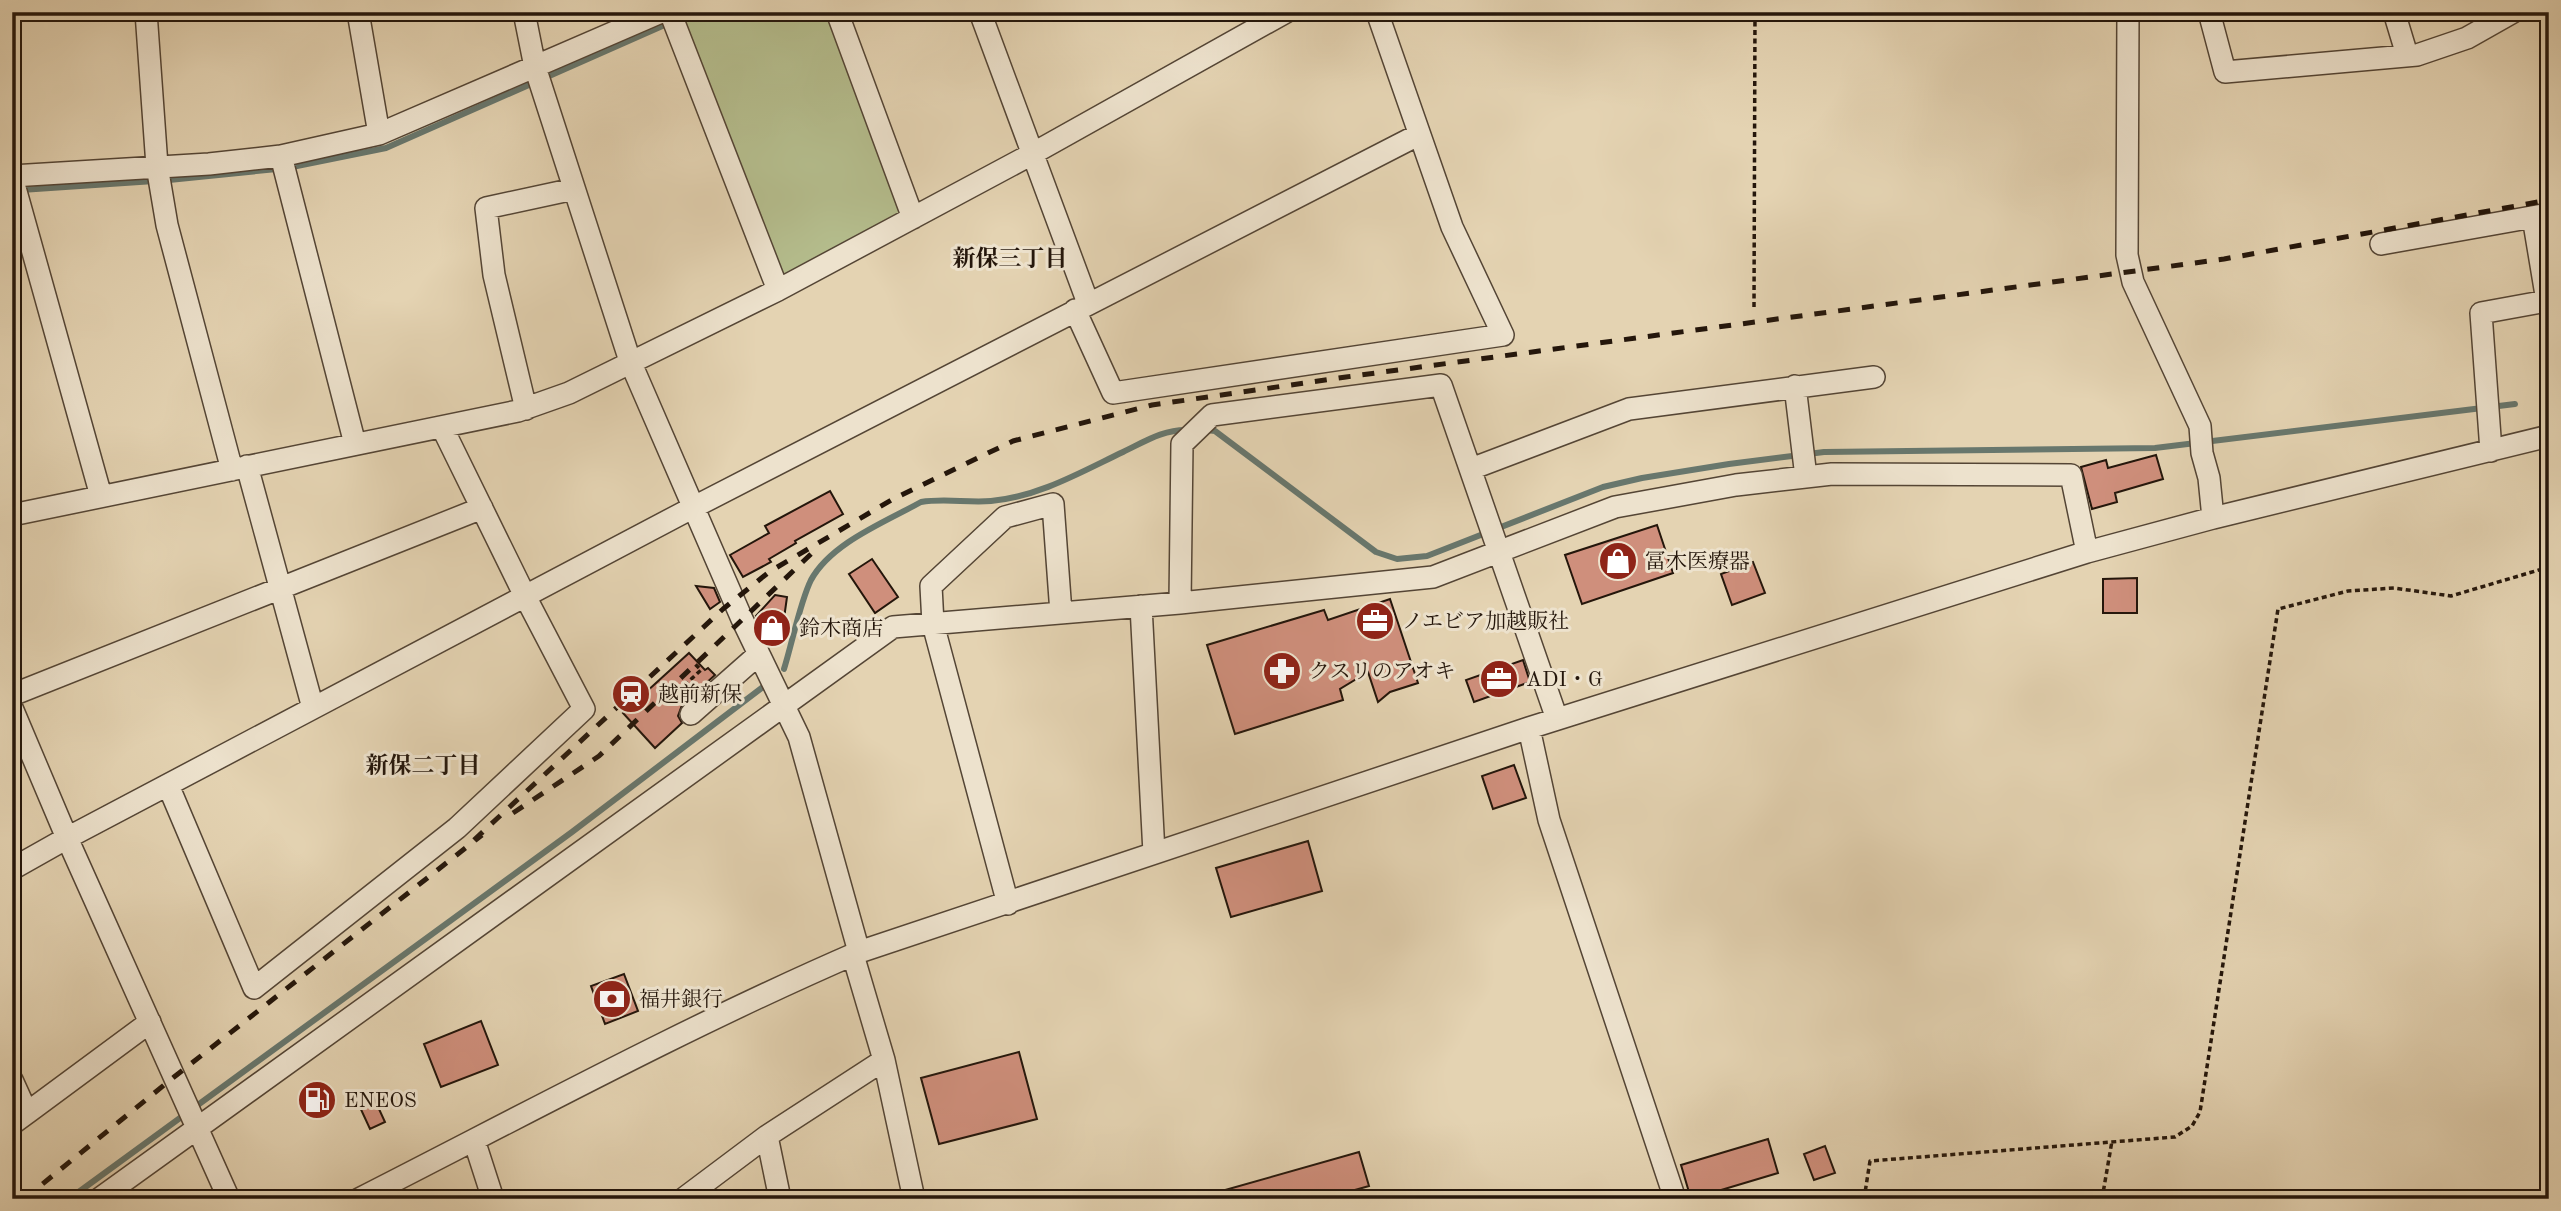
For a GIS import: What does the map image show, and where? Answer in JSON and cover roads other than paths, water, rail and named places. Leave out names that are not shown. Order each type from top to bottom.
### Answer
[{"type":"street","points":[[146,12],[156,166],[167,225],[240,468],[281,589],[313,708]]},
{"type":"street","points":[[358,12],[379,134]]},
{"type":"street","points":[[524,12],[535,67],[630,361],[759,654],[799,737],[884,1060],[914,1199]]},
{"type":"street","points":[[101,496],[12,176],[209,164],[281,156],[379,134],[661,12]]},
{"type":"street","points":[[670,12],[778,290]]},
{"type":"street","points":[[837,12],[913,218]]},
{"type":"street","points":[[12,515],[526,409],[569,393],[778,290],[1032,154],[1286,12]]},
{"type":"street","points":[[985,14],[1113,393],[1503,335],[1452,227],[1377,12]]},
{"type":"street","points":[[2128,12],[2127,256],[2133,282],[2200,426],[2213,518]]},
{"type":"street","points":[[2394,12],[2407,55]]},
{"type":"street","points":[[2216,14],[2225,72],[2417,55],[2467,38],[2513,12]]},
{"type":"street","points":[[12,869],[525,596],[1082,306],[1418,135]]},
{"type":"street","points":[[281,156],[355,444]]},
{"type":"street","points":[[526,409],[494,275],[486,208],[574,189]]},
{"type":"street","points":[[2381,244],[2541,216],[2547,301],[2481,313],[2490,451]]},
{"type":"street","points":[[1471,470],[1629,409],[1874,377]]},
{"type":"street","points":[[1180,603],[1182,444],[1212,415],[1441,385],[1557,719]]},
{"type":"street","points":[[1795,386],[1806,477]]},
{"type":"street","points":[[168,785],[254,988],[457,828],[584,709],[442,427]]},
{"type":"street","points":[[359,1199],[748,1002],[856,954],[1529,728],[2087,552],[2213,518],[2549,436]]},
{"type":"street","points":[[99,1199],[893,627],[1180,603],[1433,577],[1615,507],[1736,485],[1832,474],[2071,475],[2087,552]]},
{"type":"street","points":[[1008,904],[933,624],[931,586],[1005,517],[1053,504],[1061,613]]},
{"type":"street","points":[[12,695],[482,508]]},
{"type":"street","points":[[1141,606],[1154,853]]},
{"type":"street","points":[[691,714],[759,654]]},
{"type":"street","points":[[12,708],[67,838],[229,1199]]},
{"type":"street","points":[[1529,728],[1549,820],[1675,1199]]},
{"type":"street","points":[[12,1080],[20,1119],[150,1023]]},
{"type":"street","points":[[683,1199],[767,1136],[884,1060]]},
{"type":"street","points":[[767,1136],[780,1199]]},
{"type":"street","points":[[474,1140],[493,1199]]},
{"type":"waterway","points":[[21,190],[169,180],[287,168],[386,148],[694,12]]},
{"type":"waterway","points":[[1206,430],[1215,431],[1376,552],[1397,559],[1427,556],[1603,487],[1729,464],[1824,452],[2155,448],[2515,404]]},
{"type":"waterway","points":[[784,669],[811,580],[832,555],[860,535],[921,502],[1008,499],[1075,475],[1154,437],[1188,430]]},
{"type":"waterway","points":[[69,1199],[572,832],[763,687]]},
{"type":"railway","points":[[474,840],[723,609],[769,572],[893,499],[1013,441],[1152,405],[2224,259],[2549,200]]},
{"type":"railway","points":[[513,813],[599,756],[811,554]]},
{"type":"railway","points":[[24,1199],[174,1077],[482,835]]},
{"type":"place","name":"冨木医療器","points":[[1618,561]]},
{"type":"place","name":"ノエビア加越販社","points":[[1375,621]]},
{"type":"place","name":"鈴木商店","points":[[772,628]]},
{"type":"place","name":"クスリのアオキ","points":[[1282,671]]},
{"type":"place","name":"ADI・G","points":[[1499,679]]},
{"type":"place","name":"越前新保","points":[[631,694]]},
{"type":"place","name":"福井銀行","points":[[612,999]]},
{"type":"place","name":"ENEOS","points":[[317,1100]]},
{"type":"district","name":"新保三丁目","points":[[1010,258]]},
{"type":"district","name":"新保二丁目","points":[[423,765]]}]
